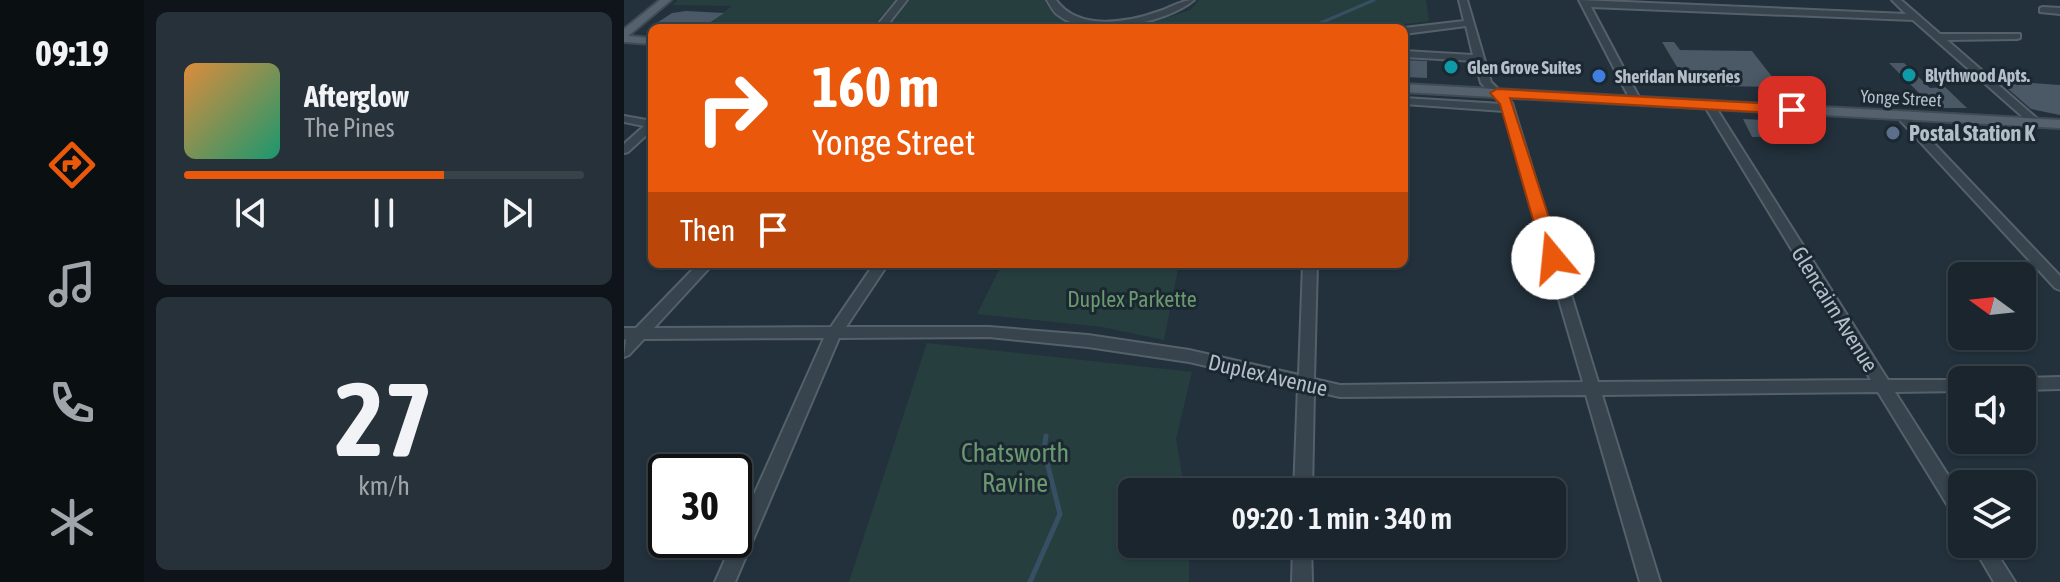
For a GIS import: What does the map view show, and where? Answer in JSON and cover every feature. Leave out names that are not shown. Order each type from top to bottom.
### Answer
[{"type":"main road","points":[[624,34],[663,3]]},
{"type":"main road","points":[[624,34],[648,40]]},
{"type":"main road","name":"Yonge Street","points":[[1408,88],[2060,124]]},
{"type":"street","points":[[883,24],[903,0]]},
{"type":"street","points":[[1051,0],[1053,6],[1069,17],[1104,24]]},
{"type":"street","points":[[1123,24],[1163,15],[1190,0]]},
{"type":"street","points":[[1463,0],[1486,83],[1508,108],[1650,582]]},
{"type":"street","points":[[1710,0],[1718,9]]},
{"type":"street","points":[[1896,0],[2036,123]]},
{"type":"street","points":[[1584,2],[1915,17]]},
{"type":"street","points":[[1584,2],[1636,101]]},
{"type":"street","points":[[2043,10],[2060,11]]},
{"type":"street","points":[[1408,31],[1469,23]]},
{"type":"street","points":[[1937,37],[2017,36]]},
{"type":"street","points":[[1408,54],[1479,58]]},
{"type":"street","points":[[1408,101],[1508,108]]},
{"type":"street","name":"Glencairn Avenue","points":[[1709,105],[1948,491]]},
{"type":"street","points":[[1902,116],[2060,285]]},
{"type":"street","points":[[624,119],[648,123]]},
{"type":"street","points":[[624,150],[648,128]]},
{"type":"street","points":[[624,351],[632,334],[702,268]]},
{"type":"street","points":[[725,582],[835,331],[878,268]]},
{"type":"street","points":[[1303,478],[1310,268]]},
{"type":"street","name":"Duplex Avenue","points":[[632,334],[986,332],[1088,341],[1189,356],[1340,391],[1948,385]]},
{"type":"street","points":[[2036,384],[2060,383]]},
{"type":"street","points":[[1302,558],[1302,582]]},
{"type":"street","points":[[1990,558],[2005,582]]},
{"type":"green space","points":[[678,0],[895,0],[874,24],[715,24],[718,22],[712,21],[732,6],[672,5]]},
{"type":"green space","points":[[910,0],[1045,0],[1059,17],[1081,24],[891,24]]},
{"type":"green space","points":[[1199,0],[1426,0],[1429,21],[1407,24],[1148,24],[1190,10]]},
{"type":"green space","name":"Duplex Parkette","points":[[1000,268],[1178,268],[1164,340],[1102,327],[977,314]]},
{"type":"green space","name":"Chatsworth Ravine","points":[[927,343],[1192,372],[1176,439],[1183,478],[1118,478],[1118,558],[1189,558],[1189,582],[849,582]]},
{"type":"building","points":[[672,13],[724,13],[708,24],[655,24]]},
{"type":"building","points":[[1662,42],[1674,42],[1680,50],[1752,51],[1780,87],[1714,86],[1708,77],[1683,77]]},
{"type":"building","points":[[1408,60],[1427,61],[1427,78],[1408,77]]},
{"type":"building","name":"Blythwood Apts.","points":[[1889,63],[1904,63],[1930,88],[1945,87],[1967,108],[1934,108]]},
{"type":"building","points":[[2019,82],[2060,85],[2060,115],[2031,109],[2007,88]]},
{"type":"building","points":[[1743,119],[1804,122],[1811,136],[1752,137]]},
{"type":"waterway","points":[[1318,24],[1374,0]]},
{"type":"waterway","points":[[1030,582],[1060,514],[1044,450],[1046,436]]},
{"type":"place","name":"Glen Grove Suites","points":[[1451,67]]},
{"type":"place","name":"Blythwood Apts.","points":[[1909,75]]},
{"type":"place","name":"Sheridan Nurseries","points":[[1599,76]]},
{"type":"place","name":"Postal Station K","points":[[1893,133]]},
{"type":"route","points":[[1553,258],[1507,103],[1497,93],[1792,110]]}]
